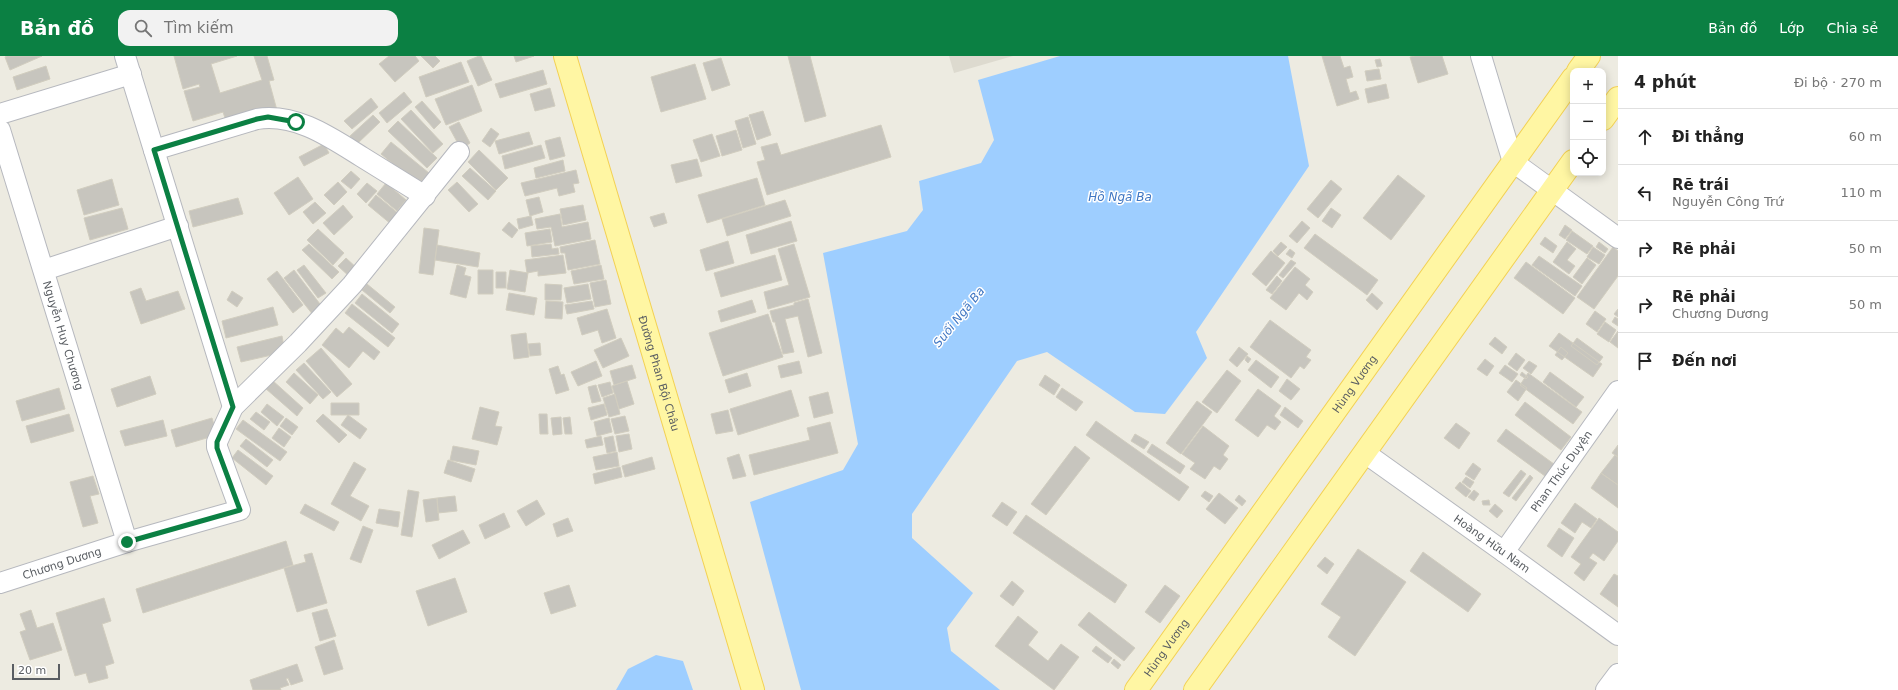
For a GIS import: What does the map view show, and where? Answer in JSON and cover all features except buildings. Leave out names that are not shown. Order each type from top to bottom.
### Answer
[{"type":"main road","name":"Đường Phan Bội Châu","points":[[565,56],[753,690]]},
{"type":"main road","points":[[1580,68],[1589,56]]},
{"type":"main road","name":"Hùng Vương","points":[[1136,690],[1570,82]]},
{"type":"main road","points":[[1606,115],[1618,98]]},
{"type":"main road","points":[[1195,690],[1570,165]]},
{"type":"street","points":[[1481,56],[1513,162],[1618,238]]},
{"type":"street","points":[[0,114],[128,65],[233,407],[298,343],[352,285],[459,152]]},
{"type":"street","points":[[154,150],[268,117],[296,122],[317,130],[425,196]]},
{"type":"street","name":"Nguyễn Huy Chương","points":[[0,130],[127,542]]},
{"type":"street","points":[[44,270],[178,226]]},
{"type":"street","name":"Phan Thúc Duyện","points":[[1504,552],[1618,391]]},
{"type":"street","name":"Chương Dương","points":[[0,583],[127,542],[240,510],[217,448],[217,442],[233,407]]},
{"type":"street","name":"Hoàng Hữu Nam","points":[[1365,453],[1618,635]]},
{"type":"street","points":[[1606,690],[1618,674]]},
{"type":"shaded area","points":[[949,56],[1013,56],[954,73]]},
{"type":"water","name":"Hồ Ngã Ba","points":[[1060,56],[1288,56],[1309,166],[1196,332],[1207,358],[1165,414],[1135,412],[1047,352],[1017,361],[912,514],[912,538],[973,593],[947,628],[951,651],[1000,690],[801,690],[750,502],[843,470],[858,444],[823,253],[907,231],[923,210],[919,181],[981,163],[994,140],[978,80]]},
{"type":"water","points":[[656,655],[683,661],[693,690],[616,690],[628,669]]},
{"type":"route","points":[[127,542],[240,510],[217,448],[217,442],[233,407],[154,150],[257,119],[268,117],[296,122]]},
{"type":"water label","name":"Suối Ngã Ba","points":[[959,317]]}]
